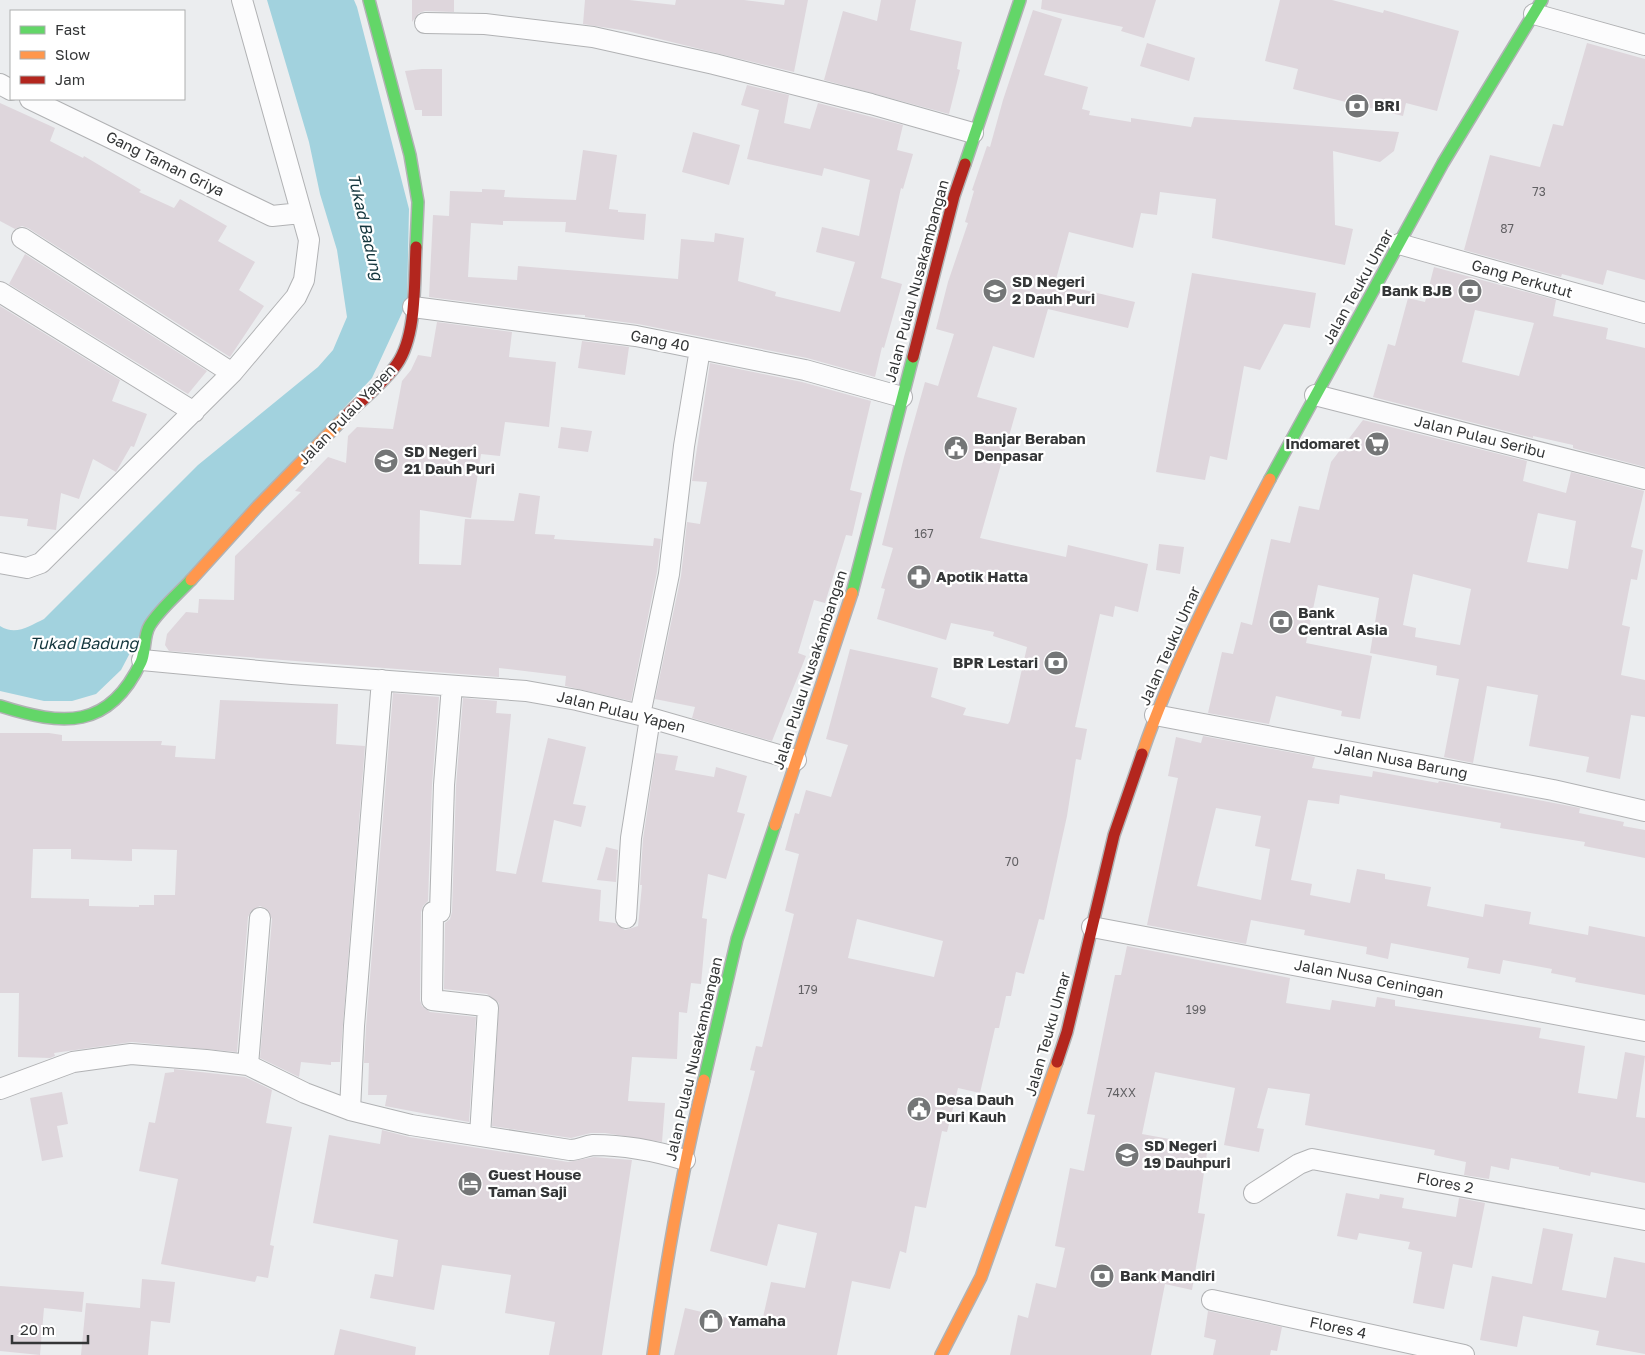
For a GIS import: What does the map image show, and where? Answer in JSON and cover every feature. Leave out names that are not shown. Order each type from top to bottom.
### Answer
[{"type":"street","points":[[0,563],[27,568],[41,563],[232,372],[296,297],[304,280],[309,240],[242,0]]},
{"type":"street","name":"Jalan Pulau Yapen","points":[[0,706],[25,714],[68,720],[89,717],[109,706],[129,684],[142,660],[149,626],[258,506],[397,364],[408,338],[413,306],[418,202],[405,136],[384,50],[369,0]]},
{"type":"street","name":"Jalan Pulau Nusakambangan","points":[[653,1355],[664,1275],[686,1160],[737,939],[856,582],[954,196],[973,133],[1020,0]]},
{"type":"street","points":[[1538,7],[1645,45]]},
{"type":"street","name":"Jalan Teuku Umar","points":[[942,1355],[981,1277],[1037,1124],[1067,1032],[1114,836],[1155,715],[1221,571],[1315,395],[1443,163],[1538,7]]},
{"type":"street","points":[[425,23],[485,24],[594,38],[733,69],[871,104],[973,133]]},
{"type":"street","name":"Gang Taman Griya","points":[[32,100],[272,216],[285,217],[301,213]]},
{"type":"street","points":[[22,238],[232,372]]},
{"type":"street","name":"Gang Perkutut","points":[[1399,244],[1645,313]]},
{"type":"street","points":[[0,292],[194,412]]},
{"type":"street","name":"Gang 40","points":[[413,306],[636,336],[805,370],[902,397]]},
{"type":"street","points":[[626,918],[631,838],[645,716],[669,574],[684,446],[700,349]]},
{"type":"street","name":"Jalan Pulau Seribu","points":[[1315,395],[1645,479]]},
{"type":"street","name":"Jalan Pulau Yapen","points":[[142,660],[292,674],[526,691],[577,700],[645,716],[796,760]]},
{"type":"street","points":[[350,1110],[354,1026],[382,680]]},
{"type":"street","points":[[452,686],[444,785],[440,912],[433,912],[432,1000],[485,1006],[488,1008],[480,1135]]},
{"type":"street","name":"Jalan Nusa Barung","points":[[1155,715],[1553,790],[1645,811]]},
{"type":"street","points":[[248,1065],[260,918]]},
{"type":"street","name":"Jalan Nusa Ceningan","points":[[1092,927],[1645,1031]]},
{"type":"street","points":[[0,1089],[73,1062],[131,1054],[248,1065],[305,1093],[350,1110],[412,1125],[579,1150],[592,1145],[642,1150],[686,1160]]},
{"type":"street","name":"Flores 2","points":[[1254,1193],[1299,1164],[1312,1159],[1645,1220]]},
{"type":"street","name":"Flores 4","points":[[1212,1300],[1464,1355]]},
{"type":"water","name":"Tukad Badung","points":[[267,0],[354,0],[409,209],[407,302],[372,378],[151,613],[121,670],[96,694],[72,701],[44,701],[0,691],[0,626],[6,629],[17,630],[44,619],[198,465],[318,367],[333,350],[347,317],[337,250],[320,194],[309,142]]},
{"type":"building","points":[[412,0],[454,0],[454,12],[425,11],[419,13],[412,22]]},
{"type":"building","points":[[585,0],[629,0],[675,5],[676,0],[744,0],[784,5],[785,0],[808,0],[794,72],[627,31],[583,24]]},
{"type":"building","points":[[881,0],[916,0],[910,30],[962,42],[957,69],[960,70],[949,114],[824,80],[843,11],[877,21]]},
{"type":"building","points":[[1042,0],[1156,0],[1144,38],[1121,31],[1123,27],[1041,9]]},
{"type":"building","points":[[1280,0],[1332,0],[1383,13],[1384,10],[1459,31],[1437,111],[1406,103],[1403,116],[1293,89],[1298,69],[1265,61]]},
{"type":"building","points":[[1033,10],[1062,19],[1044,75],[1088,87],[1082,109],[1090,111],[1089,115],[1131,122],[1131,118],[1191,127],[1194,117],[1399,132],[1394,151],[1380,162],[1333,151],[1335,225],[1353,229],[1345,265],[1212,238],[1216,199],[1160,192],[1157,215],[1141,213],[1133,248],[1069,232],[1055,283],[1135,302],[1128,328],[1048,309],[1034,358],[993,346],[977,397],[1017,408],[980,538],[1066,557],[1068,545],[1148,564],[1138,612],[1115,606],[1113,617],[1100,614],[1075,727],[1087,729],[1081,760],[1076,759],[1067,816],[1044,920],[1039,919],[1024,974],[1016,972],[1011,996],[1006,996],[999,1028],[995,1028],[980,1093],[958,1088],[947,1132],[942,1131],[926,1208],[915,1206],[906,1253],[900,1251],[890,1289],[852,1281],[837,1355],[674,1355],[685,1308],[761,1326],[771,1282],[805,1288],[817,1233],[778,1224],[767,1266],[710,1251],[755,1071],[750,1070],[756,1046],[762,1047],[794,914],[785,911],[799,854],[785,850],[795,813],[799,814],[806,790],[831,797],[848,745],[826,739],[850,649],[938,668],[931,697],[966,708],[963,715],[1008,724],[1010,721],[1027,647],[993,636],[994,632],[951,623],[946,640],[877,619],[885,589],[881,588],[893,548],[882,545],[925,382],[938,386],[954,334],[936,329],[948,282],[968,223],[965,222],[974,191],[972,190],[987,146],[990,147],[1003,100]],"holes":[[[857,919],[943,941],[934,977],[848,958]]]},
{"type":"building","points":[[1147,43],[1195,58],[1189,81],[1140,66]]},
{"type":"building","points":[[1587,43],[1645,59],[1645,280],[1607,270],[1603,285],[1562,274],[1561,277],[1464,250],[1490,155],[1540,167],[1553,124],[1563,126]]},
{"type":"building","points":[[442,69],[442,116],[422,116],[422,110],[415,110],[405,71]]},
{"type":"building","points":[[747,85],[789,95],[784,123],[810,129],[818,103],[903,125],[897,150],[913,154],[903,189],[901,188],[881,278],[902,284],[884,348],[882,347],[875,377],[807,358],[638,324],[585,317],[585,315],[560,314],[429,297],[433,215],[449,216],[450,191],[482,192],[482,189],[505,190],[504,197],[576,200],[583,150],[617,155],[609,209],[618,210],[618,212],[646,214],[644,240],[565,232],[566,222],[503,221],[503,225],[471,223],[468,277],[517,280],[518,266],[678,279],[681,239],[714,242],[715,233],[744,238],[738,281],[776,292],[775,296],[840,312],[855,262],[816,252],[822,227],[859,236],[870,180],[824,168],[822,176],[747,159],[759,110],[741,105]]},
{"type":"building","points":[[0,103],[55,128],[50,141],[83,158],[84,156],[141,190],[139,192],[174,208],[180,199],[227,226],[218,241],[255,262],[239,290],[264,306],[230,357],[28,228],[22,226],[15,229],[0,221]]},
{"type":"building","points":[[693,132],[740,145],[729,185],[682,172]]},
{"type":"building","points":[[25,254],[207,371],[188,394],[9,284]]},
{"type":"building","points":[[1434,267],[1556,300],[1553,316],[1608,328],[1606,339],[1645,348],[1645,467],[1576,449],[1573,448],[1573,445],[1533,436],[1533,438],[1373,397],[1388,344],[1395,346],[1408,298],[1425,302]],"holes":[[[1475,310],[1534,323],[1519,376],[1462,362]]]},
{"type":"building","points":[[1192,273],[1316,293],[1310,328],[1284,324],[1260,370],[1244,366],[1227,460],[1210,456],[1205,480],[1156,472]]},
{"type":"building","points":[[0,306],[120,380],[112,401],[147,414],[134,447],[131,446],[116,472],[93,459],[79,499],[61,493],[56,530],[27,526],[28,519],[0,516]]},
{"type":"building","points":[[437,322],[512,332],[509,357],[556,362],[549,427],[505,422],[500,456],[481,454],[471,518],[420,510],[419,564],[461,565],[465,519],[514,521],[519,493],[540,496],[535,534],[555,535],[554,539],[653,546],[654,538],[661,539],[657,572],[631,701],[565,686],[566,676],[499,668],[499,677],[169,651],[165,645],[167,634],[186,612],[198,613],[199,599],[234,600],[235,556],[301,492],[295,491],[328,457],[346,463],[348,436],[357,427],[393,429],[402,381],[411,370],[418,355],[431,357]]},
{"type":"building","points":[[582,341],[629,347],[625,375],[578,368]]},
{"type":"building","points":[[710,363],[802,382],[871,401],[850,490],[862,493],[852,536],[846,535],[825,603],[814,600],[798,653],[806,656],[772,741],[692,718],[695,707],[655,699],[681,576],[687,522],[700,524],[707,482],[692,481]]},
{"type":"building","points":[[1363,420],[1527,461],[1523,481],[1566,493],[1571,472],[1644,491],[1631,547],[1643,550],[1637,580],[1631,579],[1622,625],[1630,627],[1621,675],[1645,680],[1645,717],[1631,715],[1620,779],[1586,772],[1589,757],[1529,746],[1538,695],[1487,686],[1473,763],[1444,757],[1459,679],[1436,675],[1437,666],[1370,653],[1379,598],[1318,585],[1306,643],[1372,656],[1360,719],[1341,716],[1342,711],[1276,696],[1269,724],[1208,713],[1222,652],[1233,654],[1241,622],[1252,625],[1271,539],[1290,543],[1299,506],[1319,510],[1331,462]],"holes":[[[1538,513],[1576,521],[1568,569],[1527,562]],[[1413,574],[1471,589],[1460,645],[1415,637],[1416,628],[1403,625]]]},
{"type":"building","points":[[561,427],[592,431],[588,452],[558,448]]},
{"type":"building","points":[[1159,544],[1184,547],[1180,574],[1156,570]]},
{"type":"building","points":[[393,693],[439,697],[432,785],[428,901],[423,906],[421,912],[420,1000],[422,1006],[430,1012],[476,1017],[469,1122],[385,1106],[387,1095],[368,1095],[369,1063],[364,1063],[366,1027]]},
{"type":"building","points":[[463,698],[497,701],[496,713],[511,714],[496,871],[516,874],[548,738],[586,747],[573,804],[586,806],[581,827],[554,820],[542,882],[601,890],[599,921],[615,923],[625,930],[638,926],[642,885],[640,885],[643,839],[656,753],[678,756],[675,770],[714,777],[716,767],[747,776],[737,812],[745,814],[726,879],[708,874],[702,918],[707,919],[701,984],[691,983],[687,1013],[679,1012],[677,1059],[632,1057],[628,1101],[665,1103],[662,1142],[605,1133],[591,1133],[571,1138],[492,1126],[499,1003],[487,994],[444,989],[445,923],[450,919],[452,912],[456,786]]},
{"type":"building","points":[[220,700],[338,704],[336,744],[365,746],[340,1062],[331,1062],[331,1065],[301,1062],[299,1077],[260,1058],[272,919],[267,909],[260,906],[251,911],[248,917],[237,1052],[132,1042],[54,1053],[55,1056],[50,1058],[18,1057],[19,993],[0,993],[0,733],[49,733],[62,735],[62,741],[162,741],[161,745],[176,746],[175,757],[215,759]],"holes":[[[33,849],[71,849],[71,859],[132,861],[132,849],[177,850],[175,895],[154,895],[154,905],[139,905],[139,907],[89,906],[89,899],[31,898]]]},
{"type":"building","points":[[1203,736],[1315,757],[1312,768],[1372,777],[1373,771],[1438,783],[1439,781],[1580,808],[1579,813],[1624,822],[1623,826],[1645,830],[1645,858],[1584,846],[1585,842],[1500,828],[1501,823],[1340,795],[1339,804],[1308,800],[1291,880],[1312,884],[1310,895],[1350,903],[1357,869],[1385,874],[1385,879],[1431,887],[1427,906],[1483,917],[1485,904],[1531,912],[1529,924],[1588,935],[1589,926],[1645,937],[1645,995],[1575,982],[1576,978],[1551,973],[1552,969],[1503,960],[1500,974],[1467,968],[1469,958],[1391,943],[1388,959],[1366,954],[1367,947],[1304,935],[1305,930],[1251,920],[1246,944],[1147,925],[1178,778],[1168,776],[1176,737],[1201,743]],"holes":[[[1216,808],[1261,816],[1255,846],[1270,849],[1261,900],[1197,886]]]},
{"type":"building","points":[[606,847],[618,850],[616,882],[597,880]]},
{"type":"building","points":[[1127,946],[1290,978],[1286,1003],[1330,1010],[1332,1000],[1375,1007],[1377,997],[1395,1000],[1395,1006],[1541,1028],[1539,1038],[1585,1046],[1578,1093],[1617,1099],[1625,1052],[1645,1056],[1636,1117],[1645,1118],[1645,1183],[1591,1172],[1590,1176],[1559,1169],[1559,1167],[1511,1158],[1509,1170],[1491,1166],[1489,1179],[1464,1175],[1466,1162],[1434,1155],[1435,1150],[1305,1125],[1310,1094],[1268,1088],[1257,1128],[1264,1129],[1259,1152],[1224,1145],[1235,1088],[1155,1072],[1142,1134],[1208,1146],[1198,1213],[1205,1214],[1192,1290],[1165,1284],[1151,1355],[1010,1355],[1018,1315],[1028,1318],[1036,1283],[1056,1288],[1065,1248],[1055,1246],[1070,1168],[1084,1171],[1095,1115],[1087,1114],[1115,975],[1121,975]]},
{"type":"building","points":[[174,1069],[245,1077],[272,1090],[266,1123],[292,1127],[270,1245],[274,1246],[268,1278],[257,1276],[255,1282],[161,1264],[178,1179],[139,1171],[149,1122],[155,1123],[165,1073],[174,1072]]},
{"type":"building","points":[[62,1092],[68,1124],[57,1126],[63,1157],[42,1161],[30,1098]]},
{"type":"building","points":[[382,1130],[409,1137],[568,1162],[594,1157],[632,1160],[602,1355],[549,1355],[555,1322],[505,1313],[511,1275],[442,1265],[434,1310],[370,1298],[375,1274],[393,1277],[398,1240],[313,1223],[329,1135],[380,1144]]},
{"type":"building","points":[[1346,1193],[1379,1199],[1380,1194],[1404,1198],[1402,1208],[1456,1217],[1459,1198],[1485,1203],[1472,1268],[1453,1264],[1444,1309],[1413,1303],[1422,1252],[1408,1249],[1410,1242],[1359,1233],[1357,1240],[1337,1236]]},
{"type":"building","points":[[1543,1228],[1573,1234],[1562,1290],[1606,1298],[1614,1257],[1645,1263],[1645,1354],[1596,1345],[1599,1331],[1523,1316],[1517,1347],[1480,1340],[1492,1276],[1532,1284]]},
{"type":"building","points":[[142,1279],[175,1282],[170,1323],[151,1321],[148,1355],[81,1355],[86,1303],[140,1308]]},
{"type":"building","points":[[0,1286],[84,1292],[82,1312],[44,1308],[40,1355],[0,1351]]},
{"type":"building","points":[[1208,1311],[1282,1327],[1277,1351],[1271,1350],[1270,1355],[1213,1355],[1216,1340],[1204,1337]]},
{"type":"building","points":[[340,1329],[416,1347],[415,1355],[334,1355]]},
{"type":"traffic: fast","points":[[369,0],[410,155],[418,202],[416,247]]},
{"type":"traffic: fast","points":[[965,164],[1020,0]]},
{"type":"traffic: fast","points":[[1270,479],[1443,163],[1542,0]]},
{"type":"traffic: fast","points":[[852,593],[913,357]]},
{"type":"traffic: fast","points":[[0,706],[23,713],[64,719],[82,717],[99,711],[114,700],[128,684],[141,662],[146,634],[150,625],[164,607],[191,580]]},
{"type":"traffic: fast","points":[[704,1080],[737,939],[775,825]]},
{"type":"traffic: slow","points":[[191,580],[258,506],[345,417]]},
{"type":"traffic: slow","points":[[1142,754],[1169,683],[1185,648],[1270,479]]},
{"type":"traffic: slow","points":[[775,825],[852,593]]},
{"type":"traffic: slow","points":[[941,1355],[981,1277],[1057,1062]]},
{"type":"traffic: slow","points":[[653,1355],[675,1217],[704,1080]]},
{"type":"traffic: jam","points":[[913,357],[954,196],[965,164]]},
{"type":"traffic: jam","points":[[345,417],[385,378],[397,364],[403,352],[408,338],[413,308],[416,247]]},
{"type":"traffic: jam","points":[[1057,1062],[1067,1032],[1114,835],[1142,754]]},
{"type":"place","name":"BRI","points":[[1357,106]]},
{"type":"place","name":"SD Negeri 2 Dauh Puri","points":[[995,291]]},
{"type":"place","name":"Bank BJB","points":[[1470,291]]},
{"type":"place","name":"Indomaret","points":[[1377,444]]},
{"type":"place","name":"Banjar Beraban Denpasar","points":[[956,448]]},
{"type":"place","name":"SD Negeri 21 Dauh Puri","points":[[386,461]]},
{"type":"place","name":"Apotik Hatta","points":[[919,577]]},
{"type":"place","name":"Bank Central Asia","points":[[1281,622]]},
{"type":"place","name":"BPR Lestari","points":[[1056,663]]},
{"type":"place","name":"Desa Dauh Puri Kauh","points":[[919,1109]]},
{"type":"place","name":"SD Negeri 19 Dauhpuri","points":[[1127,1155]]},
{"type":"place","name":"Guest House Taman Saji","points":[[470,1184]]},
{"type":"place","name":"Bank Mandiri","points":[[1102,1276]]},
{"type":"place","name":"Yamaha","points":[[711,1321]]}]
